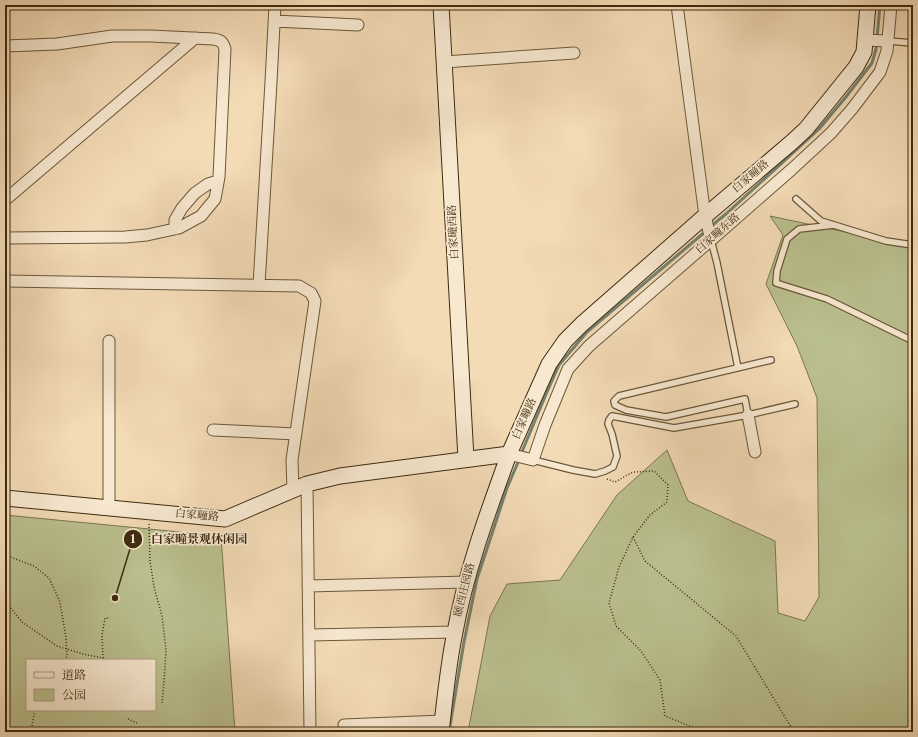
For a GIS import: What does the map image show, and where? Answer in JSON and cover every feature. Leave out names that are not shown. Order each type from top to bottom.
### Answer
[{"type":"street","points":[[258,285],[275,5]]},
{"type":"street","name":"白家疃西路","points":[[441,5],[466,459]]},
{"type":"street","points":[[677,5],[708,228]]},
{"type":"street","name":"白家疃路","points":[[5,498],[224,519],[307,484],[340,476],[466,459],[521,457],[549,364],[565,341],[582,324],[708,228],[806,128],[856,67],[864,52],[877,41],[868,5]]},
{"type":"street","name":"白家疃东路","points":[[521,457],[545,425],[568,369],[589,346],[708,228],[832,133],[852,109],[880,72],[887,51],[877,41],[891,5]]},
{"type":"street","points":[[274,21],[358,25]]},
{"type":"street","points":[[5,46],[57,44],[112,36],[151,36],[220,40],[223,43],[225,50],[218,181],[215,199],[201,216],[179,228],[147,235],[125,237],[5,238]]},
{"type":"street","points":[[5,200],[195,38]]},
{"type":"street","points":[[444,62],[574,53]]},
{"type":"street","points":[[175,229],[175,220],[182,208],[195,193],[208,184],[218,181]]},
{"type":"street","points":[[5,281],[299,286],[311,293],[315,301],[292,460],[293,490]]},
{"type":"street","points":[[109,341],[109,508]]},
{"type":"street","points":[[748,415],[755,452]]},
{"type":"street","points":[[213,430],[296,434]]},
{"type":"street","name":"颐西庄园路","points":[[442,727],[455,632],[479,537],[521,457]]},
{"type":"street","points":[[307,484],[310,732]]},
{"type":"street","points":[[308,586],[467,582]]},
{"type":"street","points":[[309,635],[455,632]]},
{"type":"street","points":[[344,724],[442,727]]},
{"type":"lane","points":[[877,41],[913,43]]},
{"type":"lane","points":[[796,199],[821,221],[886,241],[913,245]]},
{"type":"lane","points":[[834,225],[799,229],[787,239],[777,271],[776,283],[827,299],[913,341]]},
{"type":"lane","points":[[708,228],[717,263],[738,368]]},
{"type":"lane","points":[[748,415],[745,400],[666,417],[626,410],[615,405],[614,401],[619,396],[771,360]]},
{"type":"lane","points":[[521,457],[595,474],[613,467],[617,456],[608,424],[612,416],[674,428],[748,415],[795,404]]},
{"type":"path","points":[[595,474],[614,482],[633,472],[654,471],[668,485],[667,502],[650,515],[633,537],[619,567],[609,603],[616,626],[641,651],[660,680],[665,716],[692,727],[695,732]]},
{"type":"path","points":[[148,512],[150,561],[154,587],[162,616],[166,650],[162,703]]},
{"type":"path","points":[[633,537],[645,561],[736,636],[794,732]]},
{"type":"path","points":[[5,555],[34,566],[49,578],[60,602],[68,656],[66,659]]},
{"type":"path","points":[[5,601],[22,622],[57,646],[103,658],[102,635],[105,618],[110,618]]},
{"type":"path","points":[[32,732],[35,711]]},
{"type":"path","points":[[128,719],[137,723]]},
{"type":"green space","points":[[770,216],[913,245],[913,732],[468,732],[490,616],[507,584],[560,580],[617,495],[667,450],[688,501],[775,541],[778,613],[805,621],[819,597],[817,398],[797,346],[766,284],[783,235]]},
{"type":"green space","points":[[5,515],[221,536],[235,732],[8,732],[5,710]]},
{"type":"waterway","points":[[710,227],[819,129],[872,63],[876,49],[880,5]]},
{"type":"waterway","points":[[521,454],[559,365],[587,332],[706,231]]},
{"type":"waterway","points":[[449,732],[464,642],[477,579],[507,488],[519,460]]},
{"type":"place","name":"白家疃景观休闲园","points":[[115,598]]}]
